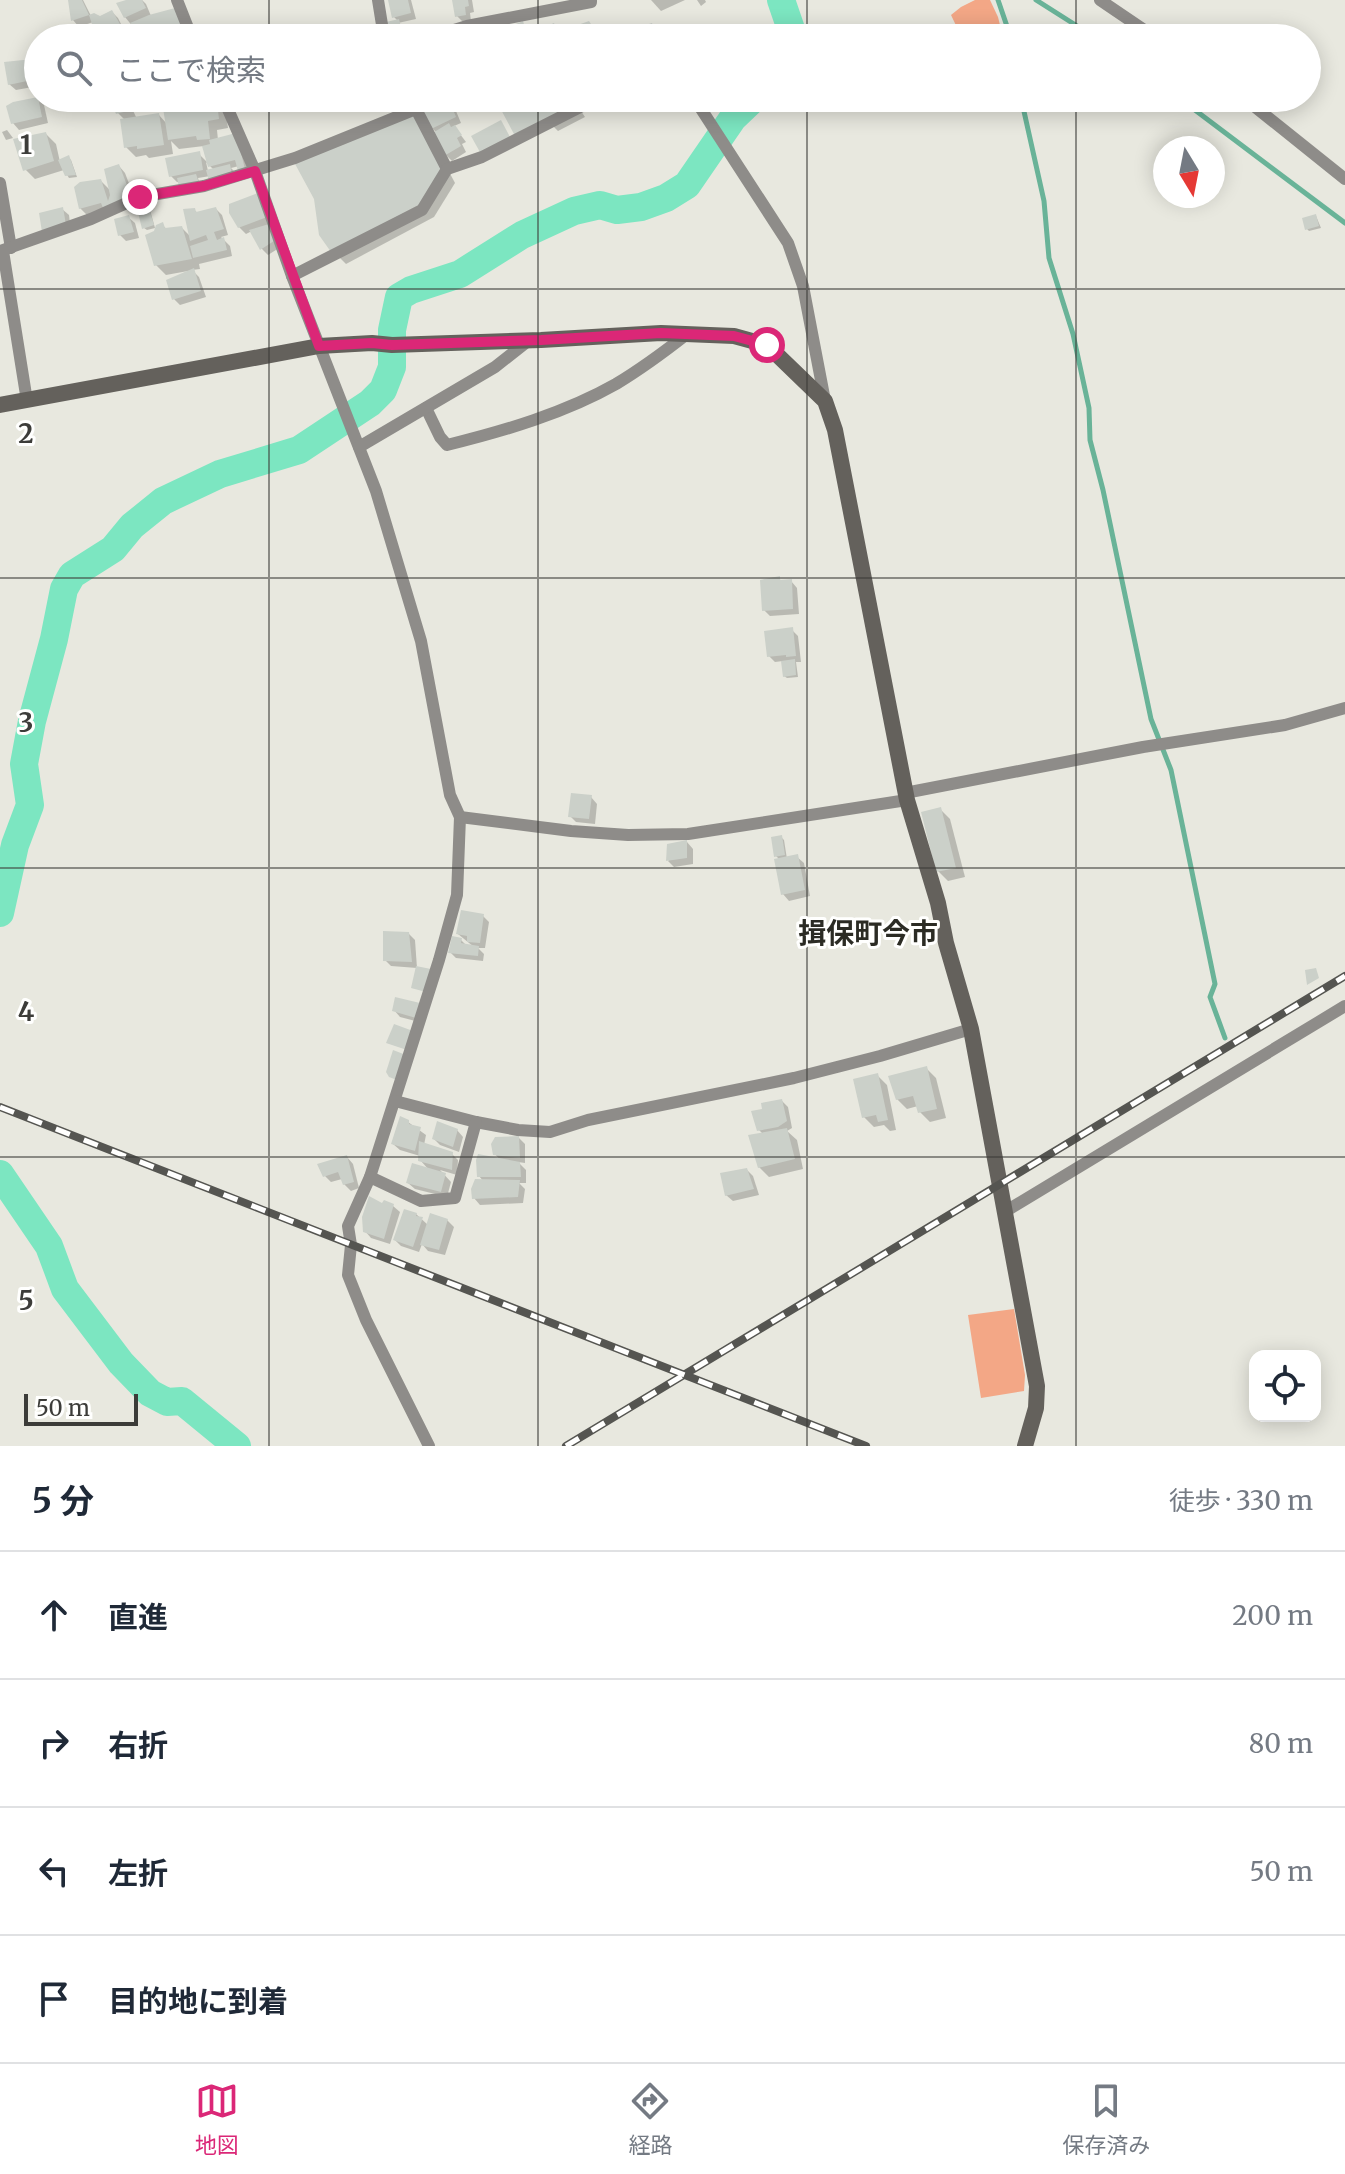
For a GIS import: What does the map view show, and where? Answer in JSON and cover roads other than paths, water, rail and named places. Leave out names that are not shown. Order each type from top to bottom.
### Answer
[{"type":"street","points":[[177,0],[186,24]]},
{"type":"street","points":[[378,0],[382,24]]},
{"type":"street","points":[[477,24],[591,0]]},
{"type":"street","points":[[1100,0],[1135,24]]},
{"type":"street","points":[[229,112],[255,171],[292,276],[376,491],[413,608],[427,663],[450,795],[460,817],[457,895],[370,1177],[348,1226],[351,1245],[348,1275],[366,1320],[429,1446]]},
{"type":"street","points":[[5,250],[91,219],[140,197],[204,186],[295,158],[396,112]]},
{"type":"street","points":[[418,112],[447,169]]},
{"type":"street","points":[[292,276],[422,210],[447,169],[482,157],[570,112]]},
{"type":"street","points":[[703,112],[788,243],[803,286],[825,401],[835,430],[906,797],[971,1029],[1006,1211],[1037,1386],[1036,1408],[1025,1446]]},
{"type":"street","points":[[1261,112],[1345,179]]},
{"type":"street","points":[[0,183],[5,250],[27,401]]},
{"type":"street","points":[[0,405],[319,346],[528,341],[661,333],[734,336],[767,345],[825,401]]},
{"type":"street","points":[[426,408],[447,445],[476,438],[564,408],[614,385],[687,334]]},
{"type":"street","points":[[359,447],[495,367],[528,341]]},
{"type":"street","points":[[460,817],[571,831],[628,835],[688,834],[906,797],[1143,747],[1285,725],[1345,708]]},
{"type":"street","points":[[1006,1211],[1345,1006]]},
{"type":"street","points":[[395,1101],[476,1122],[550,1132],[588,1120],[794,1078],[971,1029]]},
{"type":"street","points":[[370,1177],[421,1201],[455,1198],[476,1122]]},
{"type":"waterway","points":[[781,0],[789,24]]},
{"type":"waterway","points":[[998,0],[1006,24]]},
{"type":"waterway","points":[[1036,0],[1074,24]]},
{"type":"waterway","points":[[0,913],[15,845],[30,805],[24,764],[32,721],[64,589],[72,575],[113,549],[132,526],[163,501],[220,474],[299,450],[370,403],[383,390],[392,367],[392,330],[399,297],[460,274],[522,235],[574,211],[600,205],[617,210],[641,207],[666,198],[687,185],[739,112]]},
{"type":"waterway","points":[[1024,112],[1044,201],[1049,258],[1073,334],[1089,408],[1090,440],[1151,719],[1171,770],[1215,984],[1210,997],[1225,1038]]},
{"type":"waterway","points":[[1198,112],[1345,223]]},
{"type":"waterway","points":[[0,1174],[49,1246],[65,1289],[121,1363],[150,1393],[167,1402],[182,1401],[237,1446]]},
{"type":"railway","points":[[566,1446],[1345,976]]},
{"type":"railway","points":[[0,1107],[866,1446]]},
{"type":"district","name":"揖保町今市","points":[[868,933]]}]
